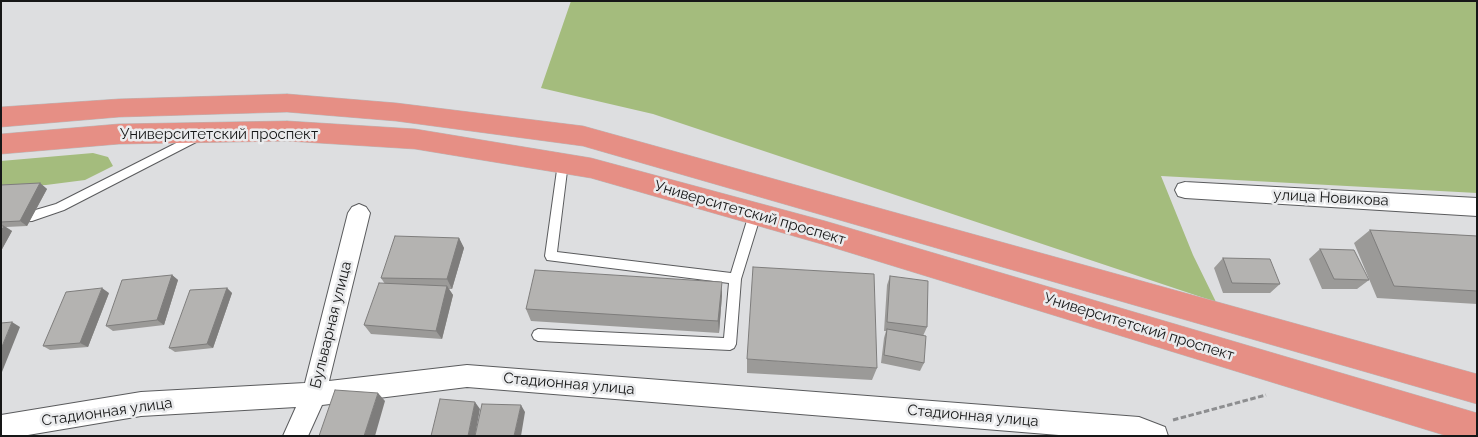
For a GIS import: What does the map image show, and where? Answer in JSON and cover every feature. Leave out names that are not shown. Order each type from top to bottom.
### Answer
[{"type":"highway","name":"Университетский проспект","points":[[1,117],[119,108],[287,103],[396,112],[582,136],[1477,389]]},
{"type":"highway","name":"Университетский проспект","points":[[1,144],[119,134],[286,130],[415,139],[591,168],[755,214],[1477,429]]},
{"type":"street","name":"улица Новикова","points":[[1185,190],[1477,206]]},
{"type":"street","name":"Бульварная улица","points":[[295,436],[314,394],[359,212]]},
{"type":"street","name":"Стадионная улица","points":[[1,427],[141,404],[314,394],[467,376],[1148,432]]},
{"type":"lane","points":[[1,218],[32,216],[60,207],[204,132]]},
{"type":"lane","points":[[562,164],[551,256],[735,280]]},
{"type":"lane","points":[[538,335],[730,344],[735,280],[755,214]]},
{"type":"path","points":[[1148,432],[1272,394]]},
{"type":"green space","points":[[571,1],[1477,1],[1477,193],[1161,176],[1193,255],[1216,302],[653,114],[541,88]]},
{"type":"green space","points":[[93,153],[108,157],[113,166],[85,180],[46,185],[1,187],[1,161]]},
{"type":"building","points":[[40,183],[20,221],[1,222],[1,185]]},
{"type":"building","points":[[1370,230],[1477,236],[1477,291],[1394,286]]},
{"type":"building","points":[[395,236],[459,238],[447,279],[381,278]]},
{"type":"building","points":[[1320,249],[1354,250],[1369,280],[1334,279]]},
{"type":"building","points":[[1223,258],[1270,259],[1280,284],[1232,283]]},
{"type":"building","points":[[753,267],[874,274],[877,368],[747,359]]},
{"type":"building","points":[[535,270],[722,282],[718,321],[526,309]]},
{"type":"building","points":[[172,275],[157,320],[106,326],[122,280]]},
{"type":"building","points":[[890,276],[928,281],[927,327],[887,322]]},
{"type":"building","points":[[379,283],[447,286],[436,331],[364,325]]},
{"type":"building","points":[[102,288],[80,343],[43,346],[66,292]]},
{"type":"building","points":[[227,288],[207,344],[169,348],[190,290]]},
{"type":"building","points":[[12,322],[1,349],[1,323]]},
{"type":"building","points":[[887,329],[926,336],[924,363],[884,355]]},
{"type":"building","points":[[335,390],[378,393],[364,436],[319,436]]},
{"type":"building","points":[[440,399],[475,402],[468,436],[431,436]]},
{"type":"building","points":[[482,404],[521,405],[514,436],[475,436]]}]
